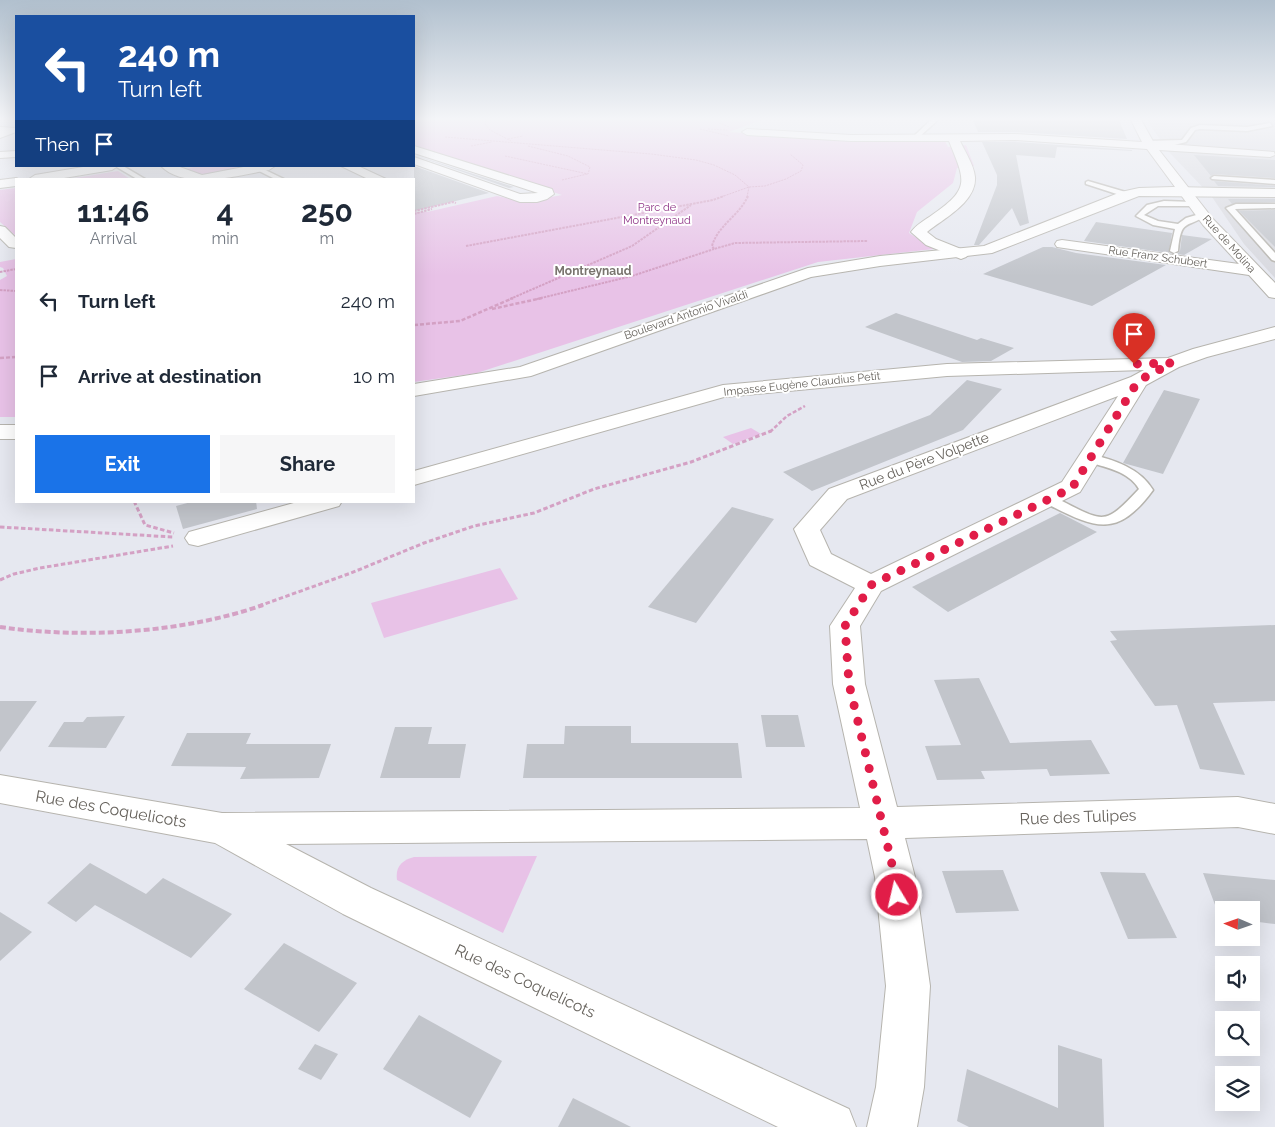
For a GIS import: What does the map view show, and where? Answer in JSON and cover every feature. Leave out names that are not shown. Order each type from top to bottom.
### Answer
[{"type":"street","points":[[41,178],[85,171]]},
{"type":"street","points":[[179,171],[188,176],[197,178]]},
{"type":"street","points":[[206,178],[244,171]]},
{"type":"street","points":[[359,171],[377,178]]},
{"type":"street","points":[[444,171],[513,196],[537,198],[547,194],[547,192],[481,171]]},
{"type":"street","points":[[962,254],[932,242],[918,232],[948,211],[966,189],[969,177],[966,171]]},
{"type":"street","name":"Rue de Molina","points":[[1168,171],[1253,271],[1275,294]]},
{"type":"street","points":[[1173,178],[1217,184],[1239,192]]},
{"type":"street","points":[[0,184],[15,182]]},
{"type":"street","points":[[1217,184],[1195,190],[1195,204],[1239,192],[1275,193]]},
{"type":"street","name":"Boulevard Antonio Vivaldi","points":[[415,390],[524,372],[808,273],[880,262],[987,250],[1126,194],[1175,196],[1195,204]]},
{"type":"street","points":[[0,230],[15,244]]},
{"type":"street","name":"Rue Franz Schubert","points":[[1062,244],[1253,271]]},
{"type":"street","name":"Rue du Père Volpette","points":[[871,585],[820,559],[807,529],[838,494],[1138,381],[1172,363],[1210,350],[1275,333]]},
{"type":"street","name":"Impasse Eugène Claudius Petit","points":[[415,478],[723,391],[947,370],[1172,363]]},
{"type":"street","points":[[892,1127],[900,1087],[908,986],[895,877],[849,684],[845,626],[871,585],[1072,488],[1138,381]]},
{"type":"street","points":[[0,432],[15,432]]},
{"type":"street","points":[[198,538],[323,503]]},
{"type":"street","name":"Rue des Coquelicots","points":[[0,789],[222,829],[881,823]]},
{"type":"street","name":"Rue des Tulipes","points":[[881,823],[1238,812],[1275,819]]},
{"type":"street","name":"Rue des Coquelicots","points":[[222,829],[357,901],[831,1127]]},
{"type":"lane","points":[[126,171],[140,178]]},
{"type":"lane","points":[[268,171],[280,178]]},
{"type":"lane","points":[[1217,184],[1275,182]]},
{"type":"lane","points":[[1088,183],[1126,194]]},
{"type":"lane","points":[[1174,251],[1179,226],[1187,219],[1195,204],[1159,204],[1141,212],[1140,216],[1156,223],[1179,226]]},
{"type":"lane","points":[[1275,206],[1236,206],[1230,208],[1275,258]]},
{"type":"lane","points":[[1048,499],[1094,520],[1106,522],[1114,520],[1146,490],[1143,482],[1130,473],[1090,458]]},
{"type":"path","points":[[555,182],[588,174],[589,171]]},
{"type":"path","points":[[727,171],[749,187]]},
{"type":"path","points":[[466,246],[713,200],[749,187],[765,186],[786,179],[800,171]]},
{"type":"path","points":[[714,249],[712,240],[719,230],[734,218],[746,198],[749,187]]},
{"type":"path","points":[[415,213],[453,202],[456,203]]},
{"type":"path","points":[[415,213],[452,204]]},
{"type":"path","points":[[415,325],[460,321],[484,311],[632,246],[694,204]]},
{"type":"path","points":[[484,311],[668,266],[736,243],[870,241]]},
{"type":"path","points":[[0,272],[15,269]]},
{"type":"path","points":[[0,290],[15,291]]},
{"type":"path","points":[[0,358],[15,357]]},
{"type":"path","points":[[0,627],[21,630],[94,632],[171,627],[242,612],[351,573],[432,540],[474,526],[534,513],[594,490],[691,462],[769,433],[787,416],[832,390],[836,380]]},
{"type":"path","points":[[135,503],[145,525],[198,538]]},
{"type":"path","points":[[0,527],[198,538]]},
{"type":"path","points":[[0,580],[40,568],[183,544],[198,538]]},
{"type":"shaded area","points":[[1187,171],[1275,171],[1275,278],[1244,244],[1212,197]]},
{"type":"green space","points":[[118,171],[128,178],[75,178]]},
{"type":"green space","points":[[189,171],[236,171],[211,174]]},
{"type":"green space","name":"Parc de Montreynaud","points":[[488,171],[956,171],[953,183],[917,212],[909,233],[934,249],[818,262],[477,373],[415,382],[415,212],[427,212],[497,196],[511,199],[535,200],[562,195]]},
{"type":"green space","points":[[15,188],[15,235],[0,222],[0,190]]},
{"type":"green space","points":[[15,259],[15,417],[0,417],[0,280],[7,276],[3,268],[0,267],[0,262]]},
{"type":"green space","points":[[751,428],[761,434],[733,444],[723,437]]},
{"type":"green space","points":[[500,568],[518,599],[384,638],[371,603]]},
{"type":"green space","points":[[537,856],[503,933],[397,880],[397,871],[400,865],[414,857]]},
{"type":"building","points":[[414,171],[427,171],[489,193],[415,211]]},
{"type":"building","points":[[459,171],[514,187],[509,188]]},
{"type":"building","points":[[995,171],[1019,171],[1029,223],[1020,226],[1012,208],[979,245],[974,245],[997,185]]},
{"type":"building","points":[[1207,171],[1275,171],[1275,178],[1214,174],[1211,176]]},
{"type":"building","points":[[1214,181],[1275,186],[1275,187],[1218,186]]},
{"type":"building","points":[[1228,199],[1275,199],[1275,202],[1232,204]]},
{"type":"building","points":[[1275,210],[1275,247],[1239,211]]},
{"type":"building","points":[[1096,222],[1172,233],[1169,253],[1084,241]]},
{"type":"building","points":[[1182,235],[1212,239],[1184,255],[1177,254],[1180,251]]},
{"type":"building","points":[[1043,247],[1166,265],[1092,306],[983,274]]},
{"type":"building","points":[[896,313],[977,340],[981,338],[1014,348],[991,361],[962,362],[865,327]]},
{"type":"building","points":[[967,380],[1002,389],[963,430],[812,491],[783,472],[930,415]]},
{"type":"building","points":[[1164,390],[1200,399],[1163,474],[1123,463]]},
{"type":"building","points":[[187,503],[256,503],[257,509],[183,529],[176,506]]},
{"type":"building","points":[[732,507],[774,519],[696,623],[648,607]]},
{"type":"building","points":[[1060,513],[1097,532],[948,612],[912,587]]},
{"type":"building","points":[[1275,625],[1275,701],[1213,703],[1245,775],[1200,769],[1177,705],[1155,706],[1110,641],[1117,640],[1110,631]]},
{"type":"building","points":[[979,678],[1010,743],[1091,740],[1110,774],[1050,776],[1047,769],[981,771],[985,779],[937,780],[925,746],[961,745],[934,680]]},
{"type":"building","points":[[0,701],[37,701],[0,752]]},
{"type":"building","points":[[761,715],[798,715],[805,747],[766,747]]},
{"type":"building","points":[[125,716],[106,748],[48,747],[64,722],[83,722],[87,717]]},
{"type":"building","points":[[565,726],[631,726],[631,743],[738,743],[742,778],[523,778],[527,744],[564,744]]},
{"type":"building","points":[[395,727],[432,727],[428,744],[466,744],[460,778],[380,778]]},
{"type":"building","points":[[187,733],[251,733],[246,744],[331,744],[319,778],[240,779],[246,767],[171,766]]},
{"type":"building","points":[[90,863],[146,894],[163,878],[232,914],[191,958],[95,905],[76,922],[47,903]]},
{"type":"building","points":[[1003,870],[1019,911],[956,913],[942,871]]},
{"type":"building","points":[[1100,872],[1145,873],[1177,938],[1128,939]]},
{"type":"building","points":[[1203,873],[1275,880],[1275,924],[1260,922],[1260,901],[1215,901],[1215,905]]},
{"type":"building","points":[[0,912],[32,932],[0,961]]},
{"type":"building","points":[[284,943],[357,983],[319,1032],[244,989]]},
{"type":"building","points":[[419,1015],[502,1061],[470,1118],[383,1069]]},
{"type":"building","points":[[315,1044],[338,1054],[321,1080],[298,1069]]},
{"type":"building","points":[[1058,1045],[1102,1059],[1104,1127],[969,1127],[957,1121],[967,1069],[1058,1108]]},
{"type":"building","points":[[573,1098],[631,1127],[558,1127]]},
{"type":"district","name":"Montreynaud","points":[[593,271]]},
{"type":"route","points":[[897,895],[895,877],[849,684],[845,626],[871,585],[1072,488],[1138,381],[1172,363],[1134,364]]}]
